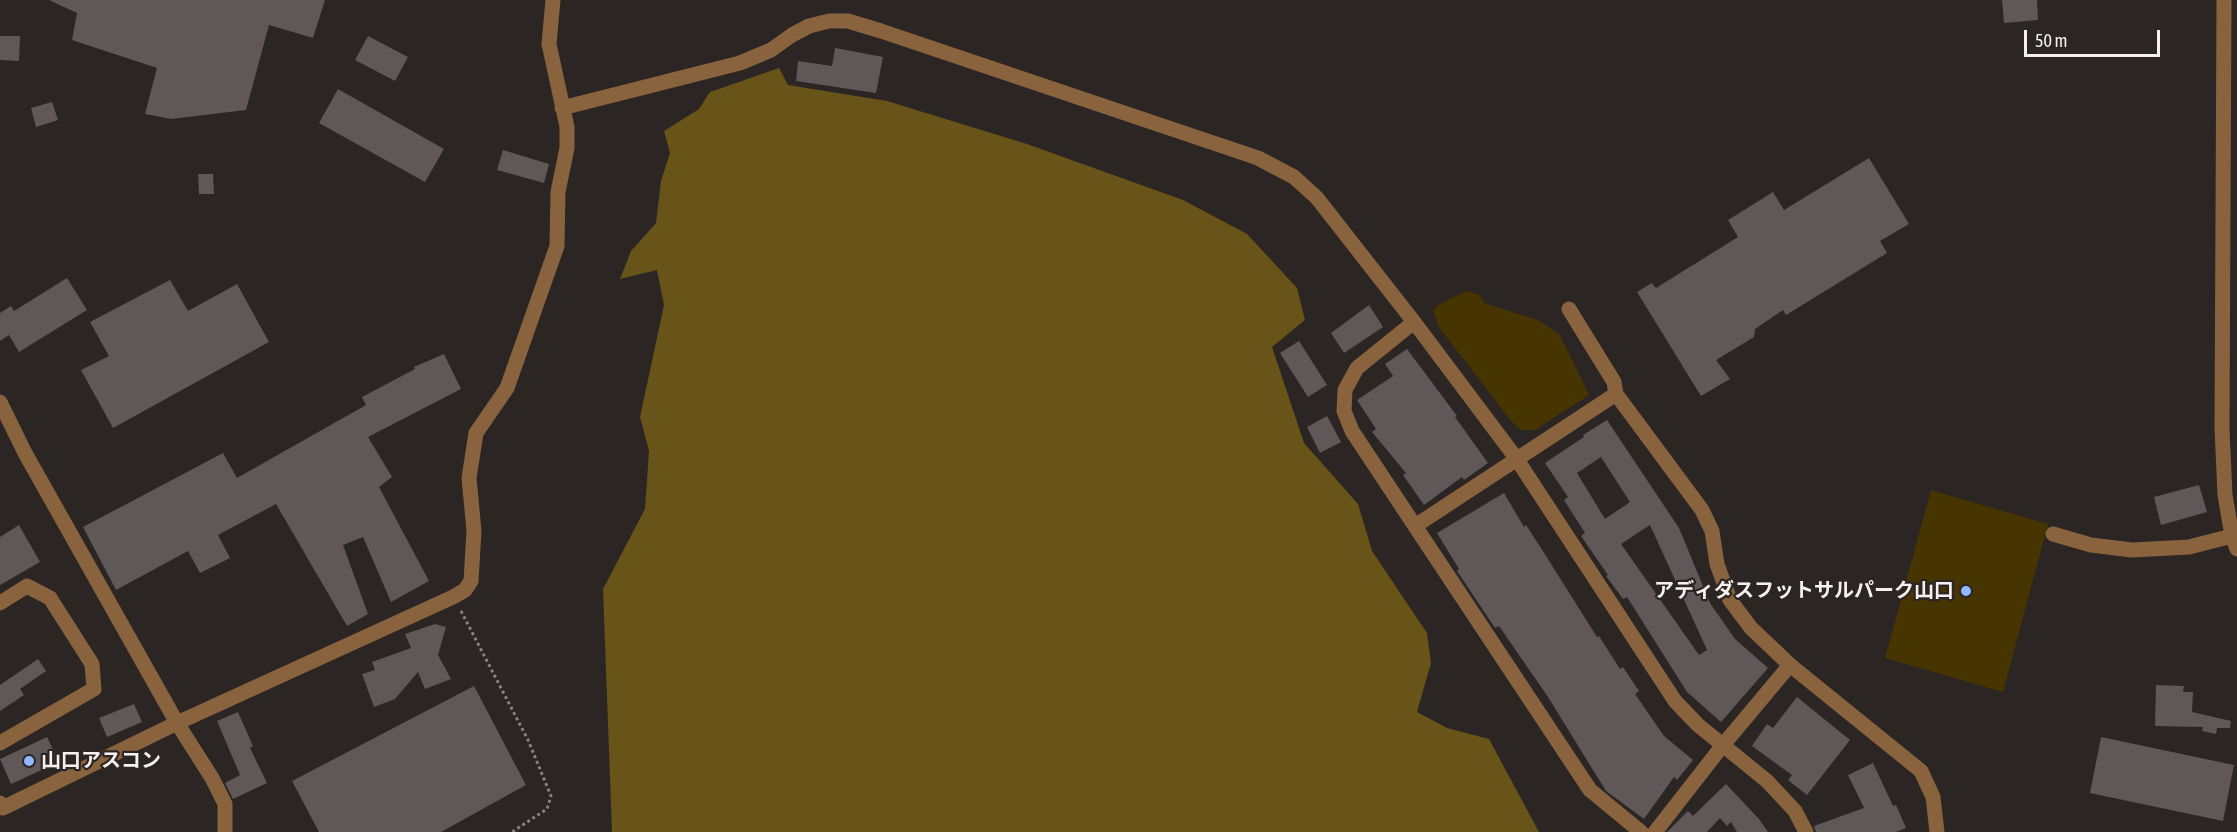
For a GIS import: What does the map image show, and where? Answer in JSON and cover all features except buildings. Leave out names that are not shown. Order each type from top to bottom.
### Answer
[{"type":"street","points":[[2,805],[465,590],[471,581],[474,531],[469,478],[476,433],[507,388],[557,246],[558,192],[567,148],[567,127],[549,44],[553,0]]},
{"type":"street","points":[[2053,534],[2091,545],[2132,550],[2235,543],[2224,495],[2222,429],[2230,143],[2224,0]]},
{"type":"street","points":[[562,108],[740,63],[771,50],[809,26],[829,21],[848,21],[1258,159],[1294,177],[1317,198],[1516,458],[1675,701],[1698,725],[1767,781],[1795,811],[1806,832]]},
{"type":"street","points":[[1569,309],[1614,382],[1616,394],[1702,510],[1712,531],[1717,564],[1730,600],[1750,628],[1790,665],[1921,771],[1933,797],[1936,832]]},
{"type":"street","points":[[1414,322],[1357,368],[1345,390],[1344,411],[1352,431],[1590,790],[1641,832]]},
{"type":"street","points":[[1415,526],[1616,394]]},
{"type":"street","points":[[0,402],[25,453],[177,723],[212,778],[225,804],[225,832]]},
{"type":"street","points":[[0,603],[27,586],[50,598],[92,664],[94,689],[0,743]]},
{"type":"street","points":[[1655,832],[1723,745],[1790,665]]},
{"type":"path","points":[[453,597],[528,740],[551,796],[548,809],[512,832]]},
{"type":"shaded area","points":[[779,68],[788,85],[887,101],[1027,144],[1183,200],[1247,234],[1297,288],[1305,320],[1272,347],[1304,443],[1358,504],[1372,551],[1427,633],[1431,663],[1417,712],[1447,728],[1489,739],[1539,832],[612,832],[603,589],[645,509],[649,451],[640,417],[664,305],[657,270],[620,279],[631,251],[656,223],[661,181],[670,153],[664,131],[699,109],[710,92]]},
{"type":"shaded area","points":[[1466,291],[1480,295],[1484,303],[1538,320],[1560,335],[1589,395],[1535,430],[1521,430],[1511,421],[1438,326],[1433,311],[1438,305]]},
{"type":"shaded area","name":"アディダスフットサルパーク山口","points":[[1931,490],[2048,524],[2003,692],[1885,658]]},
{"type":"place","name":"アディダスフットサルパーク山口","points":[[1966,591]]},
{"type":"place","name":"山口アスコン","points":[[29,761]]}]
